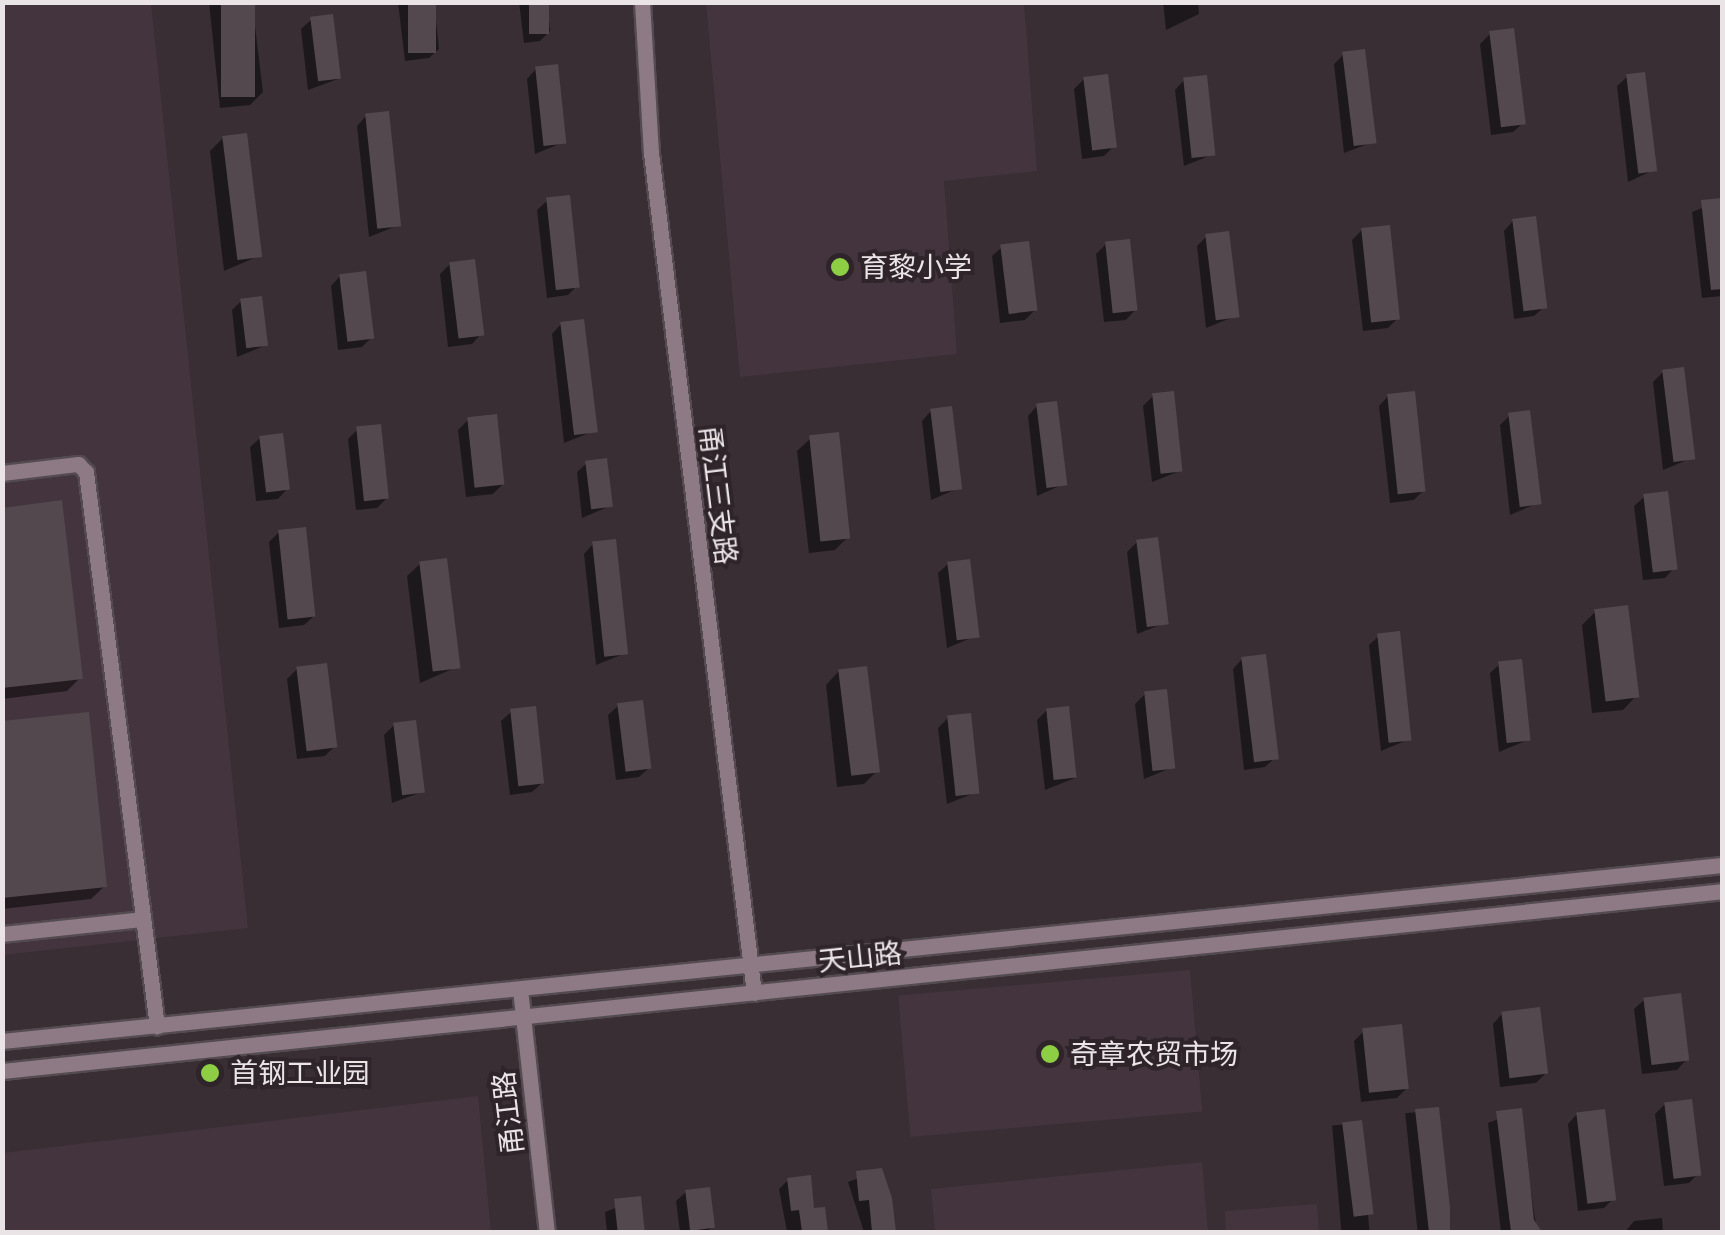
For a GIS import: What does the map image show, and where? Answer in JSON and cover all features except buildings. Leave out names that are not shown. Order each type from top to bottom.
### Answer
[{"type":"street","name":"甬江三支路","points":[[642,2],[651,153],[754,993]]},
{"type":"street","points":[[2,473],[78,464],[86,472],[156,1026]]},
{"type":"street","name":"天山路","points":[[2,1042],[1722,865]]},
{"type":"street","name":"天山路","points":[[2,1071],[1722,890]]},
{"type":"street","points":[[2,934],[143,919]]},
{"type":"street","name":"甬江路","points":[[520,989],[548,1232]]},
{"type":"shaded area","points":[[2,3],[151,3],[248,928],[3,955]]},
{"type":"shaded area","name":"育黎小学","points":[[706,3],[1024,3],[1037,171],[944,181],[957,354],[740,377]]},
{"type":"shaded area","name":"奇章农贸市场","points":[[1190,970],[1202,1111],[910,1137],[898,996]]},
{"type":"shaded area","points":[[478,1096],[491,1232],[3,1232],[3,1153]]},
{"type":"shaded area","points":[[1202,1162],[1208,1232],[935,1232],[931,1189]]},
{"type":"shaded area","points":[[1317,1204],[1319,1232],[1226,1232],[1225,1211]]},
{"type":"place","name":"育黎小学","points":[[840,267]]},
{"type":"place","name":"奇章农贸市场","points":[[1050,1054]]},
{"type":"place","name":"首钢工业园","points":[[210,1073]]}]
